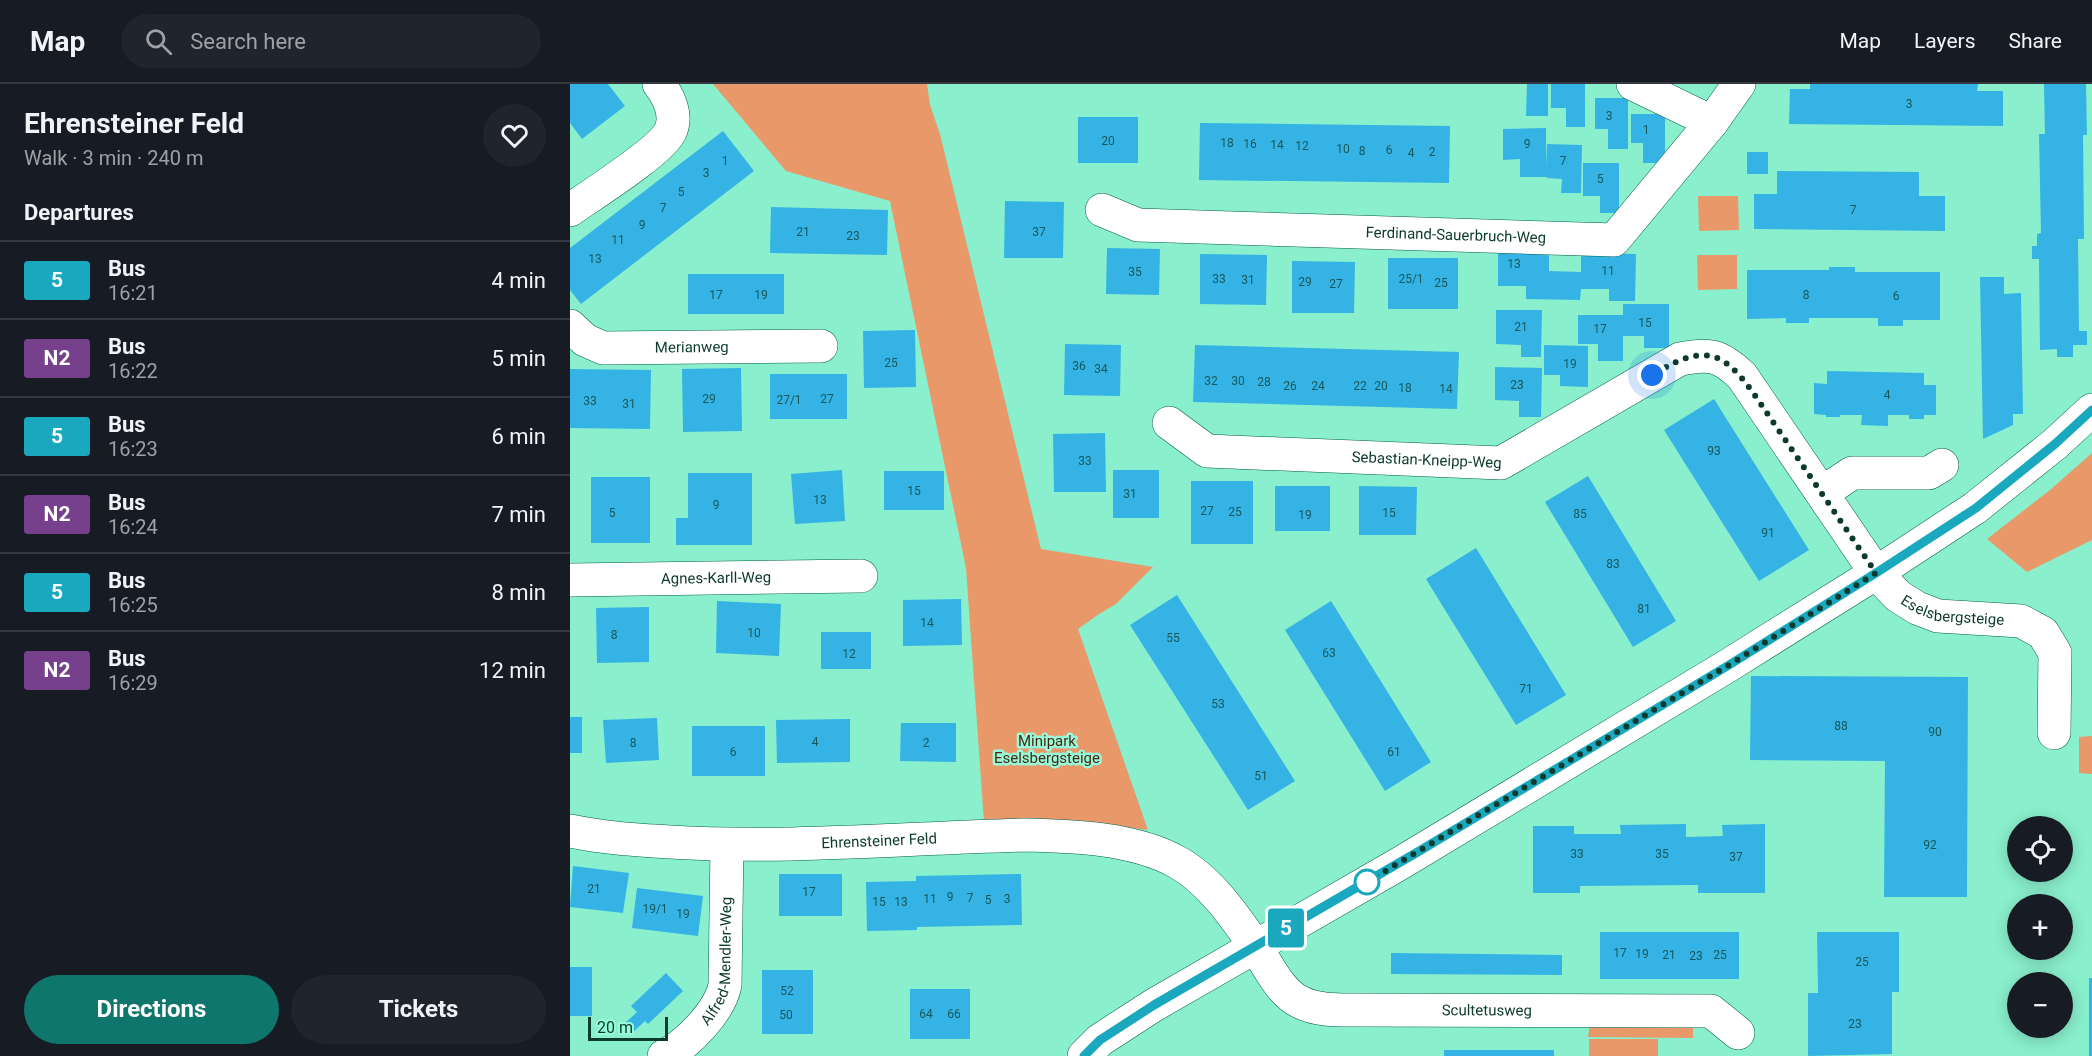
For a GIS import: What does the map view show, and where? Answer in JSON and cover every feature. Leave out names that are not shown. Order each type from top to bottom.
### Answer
[{"type":"street","points":[[570,210],[655,149],[670,132],[673,118],[672,105],[659,84]]},
{"type":"street","points":[[1633,84],[1712,122]]},
{"type":"street","name":"Ferdinand-Sauerbruch-Weg","points":[[1102,210],[1138,225],[1614,240],[1712,122],[1739,84]]},
{"type":"street","name":"Merianweg","points":[[570,326],[585,340],[603,348],[821,346]]},
{"type":"street","name":"Sebastian-Kneipp-Weg","points":[[1169,423],[1207,452],[1502,463],[1680,359],[1700,355],[1718,357],[1742,376],[1876,573]]},
{"type":"street","points":[[1084,1056],[1100,1040],[1154,1005],[1475,818],[1876,573],[1976,508],[2047,451],[2092,410]]},
{"type":"street","points":[[1822,493],[1852,473],[1929,473],[1942,465]]},
{"type":"street","name":"Eselsbergsteige","points":[[1876,573],[1898,596],[1917,609],[1938,616],[2021,621],[2043,633],[2055,653],[2054,733]]},
{"type":"street","name":"Agnes-Karll-Weg","points":[[570,580],[861,576]]},
{"type":"street","name":"Ehrensteiner Feld","points":[[570,831],[630,839],[727,845],[786,845],[1025,835],[1064,836],[1152,850],[1179,863],[1202,881],[1225,905],[1255,947]]},
{"type":"street","name":"Alfred-Mendler-Weg","points":[[664,1056],[674,1051],[695,1032],[722,997],[725,976],[727,845]]},
{"type":"street","name":"Scultetusweg","points":[[1255,947],[1279,984],[1298,1001],[1319,1009],[1711,1011],[1738,1033]]},
{"type":"green space","name":"Minipark Eselsbergsteige","points":[[713,84],[927,84],[930,105],[940,134],[1041,549],[1153,567],[1116,604],[1078,629],[1148,830],[1109,825],[984,822],[966,568],[890,201],[786,171]]},
{"type":"green space","points":[[1698,196],[1738,196],[1739,230],[1699,231]]},
{"type":"green space","points":[[1697,255],[1737,255],[1737,289],[1698,290]]},
{"type":"green space","points":[[2092,453],[2092,540],[2027,572],[1987,539],[2050,490]]},
{"type":"green space","points":[[2092,736],[2092,774],[2079,773],[2079,737]]},
{"type":"green space","points":[[1591,1017],[1693,1025],[1693,1038],[1588,1037]]},
{"type":"green space","points":[[1589,1039],[1658,1039],[1658,1056],[1589,1056]]},
{"type":"building","points":[[570,84],[608,84],[625,106],[582,139],[570,123]]},
{"type":"building","points":[[1527,84],[1548,84],[1548,116],[1526,116]]},
{"type":"building","points":[[1551,84],[1585,84],[1585,127],[1566,127],[1566,108],[1551,108]]},
{"type":"building","points":[[1810,84],[1978,84],[1977,91],[2003,91],[2003,126],[1789,124],[1790,89],[1810,89]]},
{"type":"building","points":[[2044,84],[2086,84],[2087,135],[2083,135],[2084,239],[2078,239],[2079,331],[2087,331],[2087,345],[2073,345],[2073,357],[2057,357],[2057,349],[2040,350],[2039,259],[2032,259],[2032,246],[2037,246],[2037,234],[2041,233],[2039,134],[2045,134]]},
{"type":"building","points":[[1595,98],[1628,98],[1628,149],[1608,149],[1608,129],[1595,129]]},
{"type":"building","points":[[1631,114],[1665,114],[1665,163],[1643,163],[1643,143],[1631,143]]},
{"type":"building","points":[[1078,117],[1138,117],[1138,163],[1078,163]]},
{"type":"building","points":[[1200,123],[1450,126],[1449,183],[1199,180]]},
{"type":"building","points":[[1546,128],[1546,167],[1547,144],[1582,145],[1581,193],[1561,193],[1562,179],[1520,177],[1520,159],[1503,160],[1503,129]]},
{"type":"building","points":[[723,131],[754,171],[581,304],[570,290],[570,248]]},
{"type":"building","points":[[1747,152],[1768,152],[1768,174],[1747,174]]},
{"type":"building","points":[[1583,163],[1619,163],[1619,213],[1600,213],[1600,196],[1583,196]]},
{"type":"building","points":[[1777,171],[1919,172],[1919,196],[1945,196],[1945,231],[1754,229],[1754,194],[1777,194]]},
{"type":"building","points":[[1005,201],[1064,202],[1063,258],[1004,258]]},
{"type":"building","points":[[771,207],[888,210],[887,255],[770,253]]},
{"type":"building","points":[[1107,248],[1160,249],[1159,295],[1106,294]]},
{"type":"building","points":[[1498,252],[1549,252],[1549,271],[1581,272],[1581,253],[1636,254],[1635,301],[1609,301],[1609,289],[1581,289],[1580,300],[1526,299],[1526,286],[1498,286]]},
{"type":"building","points":[[1200,254],[1267,255],[1266,305],[1200,304]]},
{"type":"building","points":[[1388,258],[1458,258],[1458,309],[1388,309]]},
{"type":"building","points":[[1292,261],[1355,262],[1354,313],[1292,313]]},
{"type":"building","points":[[1829,267],[1855,267],[1855,272],[1940,272],[1940,320],[1903,320],[1903,326],[1878,326],[1878,318],[1809,318],[1809,323],[1786,323],[1786,318],[1747,319],[1747,270],[1829,270]]},
{"type":"building","points":[[688,274],[784,274],[784,314],[688,314]]},
{"type":"building","points":[[1980,277],[2004,277],[2004,294],[2021,293],[2023,414],[2013,414],[2013,425],[1983,439]]},
{"type":"building","points":[[1623,304],[1669,304],[1669,348],[1644,348],[1644,336],[1623,336],[1623,361],[1598,361],[1598,344],[1578,344],[1578,315],[1623,315]]},
{"type":"building","points":[[1496,310],[1542,310],[1541,357],[1521,357],[1521,345],[1496,344]]},
{"type":"building","points":[[915,330],[916,387],[864,388],[863,331]]},
{"type":"building","points":[[1065,344],[1121,345],[1120,396],[1064,395]]},
{"type":"building","points":[[1195,345],[1459,352],[1457,409],[1193,402]]},
{"type":"building","points":[[1544,345],[1588,346],[1588,387],[1560,386],[1560,375],[1544,375]]},
{"type":"building","points":[[1495,367],[1542,368],[1541,417],[1519,417],[1519,401],[1495,400]]},
{"type":"building","points":[[741,368],[742,431],[683,432],[682,369]]},
{"type":"building","points":[[570,369],[651,370],[650,429],[570,428]]},
{"type":"building","points":[[1827,371],[1924,373],[1924,385],[1936,385],[1936,415],[1924,415],[1924,419],[1909,419],[1909,415],[1888,415],[1888,426],[1861,425],[1862,415],[1826,417],[1826,415],[1814,414],[1814,383],[1827,384]]},
{"type":"building","points":[[770,374],[847,374],[847,419],[770,419]]},
{"type":"building","points":[[1714,399],[1809,550],[1759,581],[1664,430]]},
{"type":"building","points":[[1105,433],[1106,492],[1054,492],[1053,434]]},
{"type":"building","points":[[842,470],[845,521],[795,524],[791,474]]},
{"type":"building","points":[[1113,470],[1159,470],[1159,518],[1113,518]]},
{"type":"building","points":[[884,471],[944,471],[944,510],[884,510]]},
{"type":"building","points":[[688,473],[752,473],[752,545],[676,545],[676,518],[688,518]]},
{"type":"building","points":[[1588,476],[1676,621],[1633,647],[1545,502]]},
{"type":"building","points":[[591,477],[650,477],[650,543],[591,543]]},
{"type":"building","points":[[1191,481],[1253,481],[1253,544],[1191,544]]},
{"type":"building","points":[[1275,486],[1330,486],[1330,531],[1275,531]]},
{"type":"building","points":[[1359,486],[1417,487],[1416,535],[1359,535]]},
{"type":"building","points":[[1476,548],[1566,695],[1516,725],[1426,579]]},
{"type":"building","points":[[1177,595],[1295,781],[1248,810],[1130,625]]},
{"type":"building","points":[[961,599],[962,645],[903,646],[903,600]]},
{"type":"building","points":[[717,601],[781,604],[779,656],[716,653]]},
{"type":"building","points":[[1331,601],[1431,762],[1385,791],[1285,630]]},
{"type":"building","points":[[649,607],[649,662],[597,663],[596,608]]},
{"type":"building","points":[[821,632],[871,632],[871,669],[821,669]]},
{"type":"building","points":[[1751,676],[1968,677],[1967,897],[1884,897],[1885,761],[1750,760]]},
{"type":"building","points":[[570,717],[582,717],[582,753],[570,753]]},
{"type":"building","points":[[657,718],[659,760],[606,763],[603,720]]},
{"type":"building","points":[[850,719],[850,762],[777,763],[776,720]]},
{"type":"building","points":[[901,723],[956,723],[956,762],[900,761]]},
{"type":"building","points":[[692,726],[765,726],[765,776],[692,776]]},
{"type":"building","points":[[1686,824],[1686,837],[1723,836],[1722,825],[1765,824],[1765,893],[1698,893],[1698,885],[1580,886],[1580,893],[1533,893],[1533,826],[1574,826],[1574,834],[1621,834],[1620,825]]},
{"type":"building","points":[[573,866],[629,873],[623,913],[570,907]]},
{"type":"building","points":[[779,874],[842,874],[842,916],[779,916]]},
{"type":"building","points":[[1021,874],[1022,925],[917,927],[917,930],[867,931],[866,882],[916,881],[916,876]]},
{"type":"building","points":[[637,888],[703,896],[698,936],[632,928]]},
{"type":"building","points":[[1600,932],[1739,932],[1739,979],[1600,979]]},
{"type":"building","points":[[1817,932],[1899,932],[1899,992],[1892,992],[1892,1054],[1808,1056],[1808,993],[1818,993]]},
{"type":"building","points":[[1391,953],[1562,955],[1562,975],[1391,974]]},
{"type":"building","points":[[570,967],[592,967],[592,1016],[570,1016]]},
{"type":"building","points":[[762,970],[813,970],[813,1034],[762,1034]]},
{"type":"building","points":[[666,973],[683,991],[648,1024],[645,1021],[631,1034],[623,1025],[637,1012],[631,1006]]},
{"type":"building","points":[[2089,978],[2092,978],[2092,1056],[2089,1056]]},
{"type":"building","points":[[910,989],[970,989],[970,1039],[910,1039]]},
{"type":"building","points":[[1444,1050],[1554,1050],[1554,1056],[1444,1056]]},
{"type":"bus line","name":"5","points":[[1084,1056],[1100,1040],[1154,1005],[1416,853],[1729,665],[1876,573],[1976,508],[2055,444],[2092,410]]},
{"type":"route","points":[[1367,882],[1729,665],[1876,573],[1742,376],[1729,364],[1718,357],[1700,355],[1680,359],[1652,375]]}]
